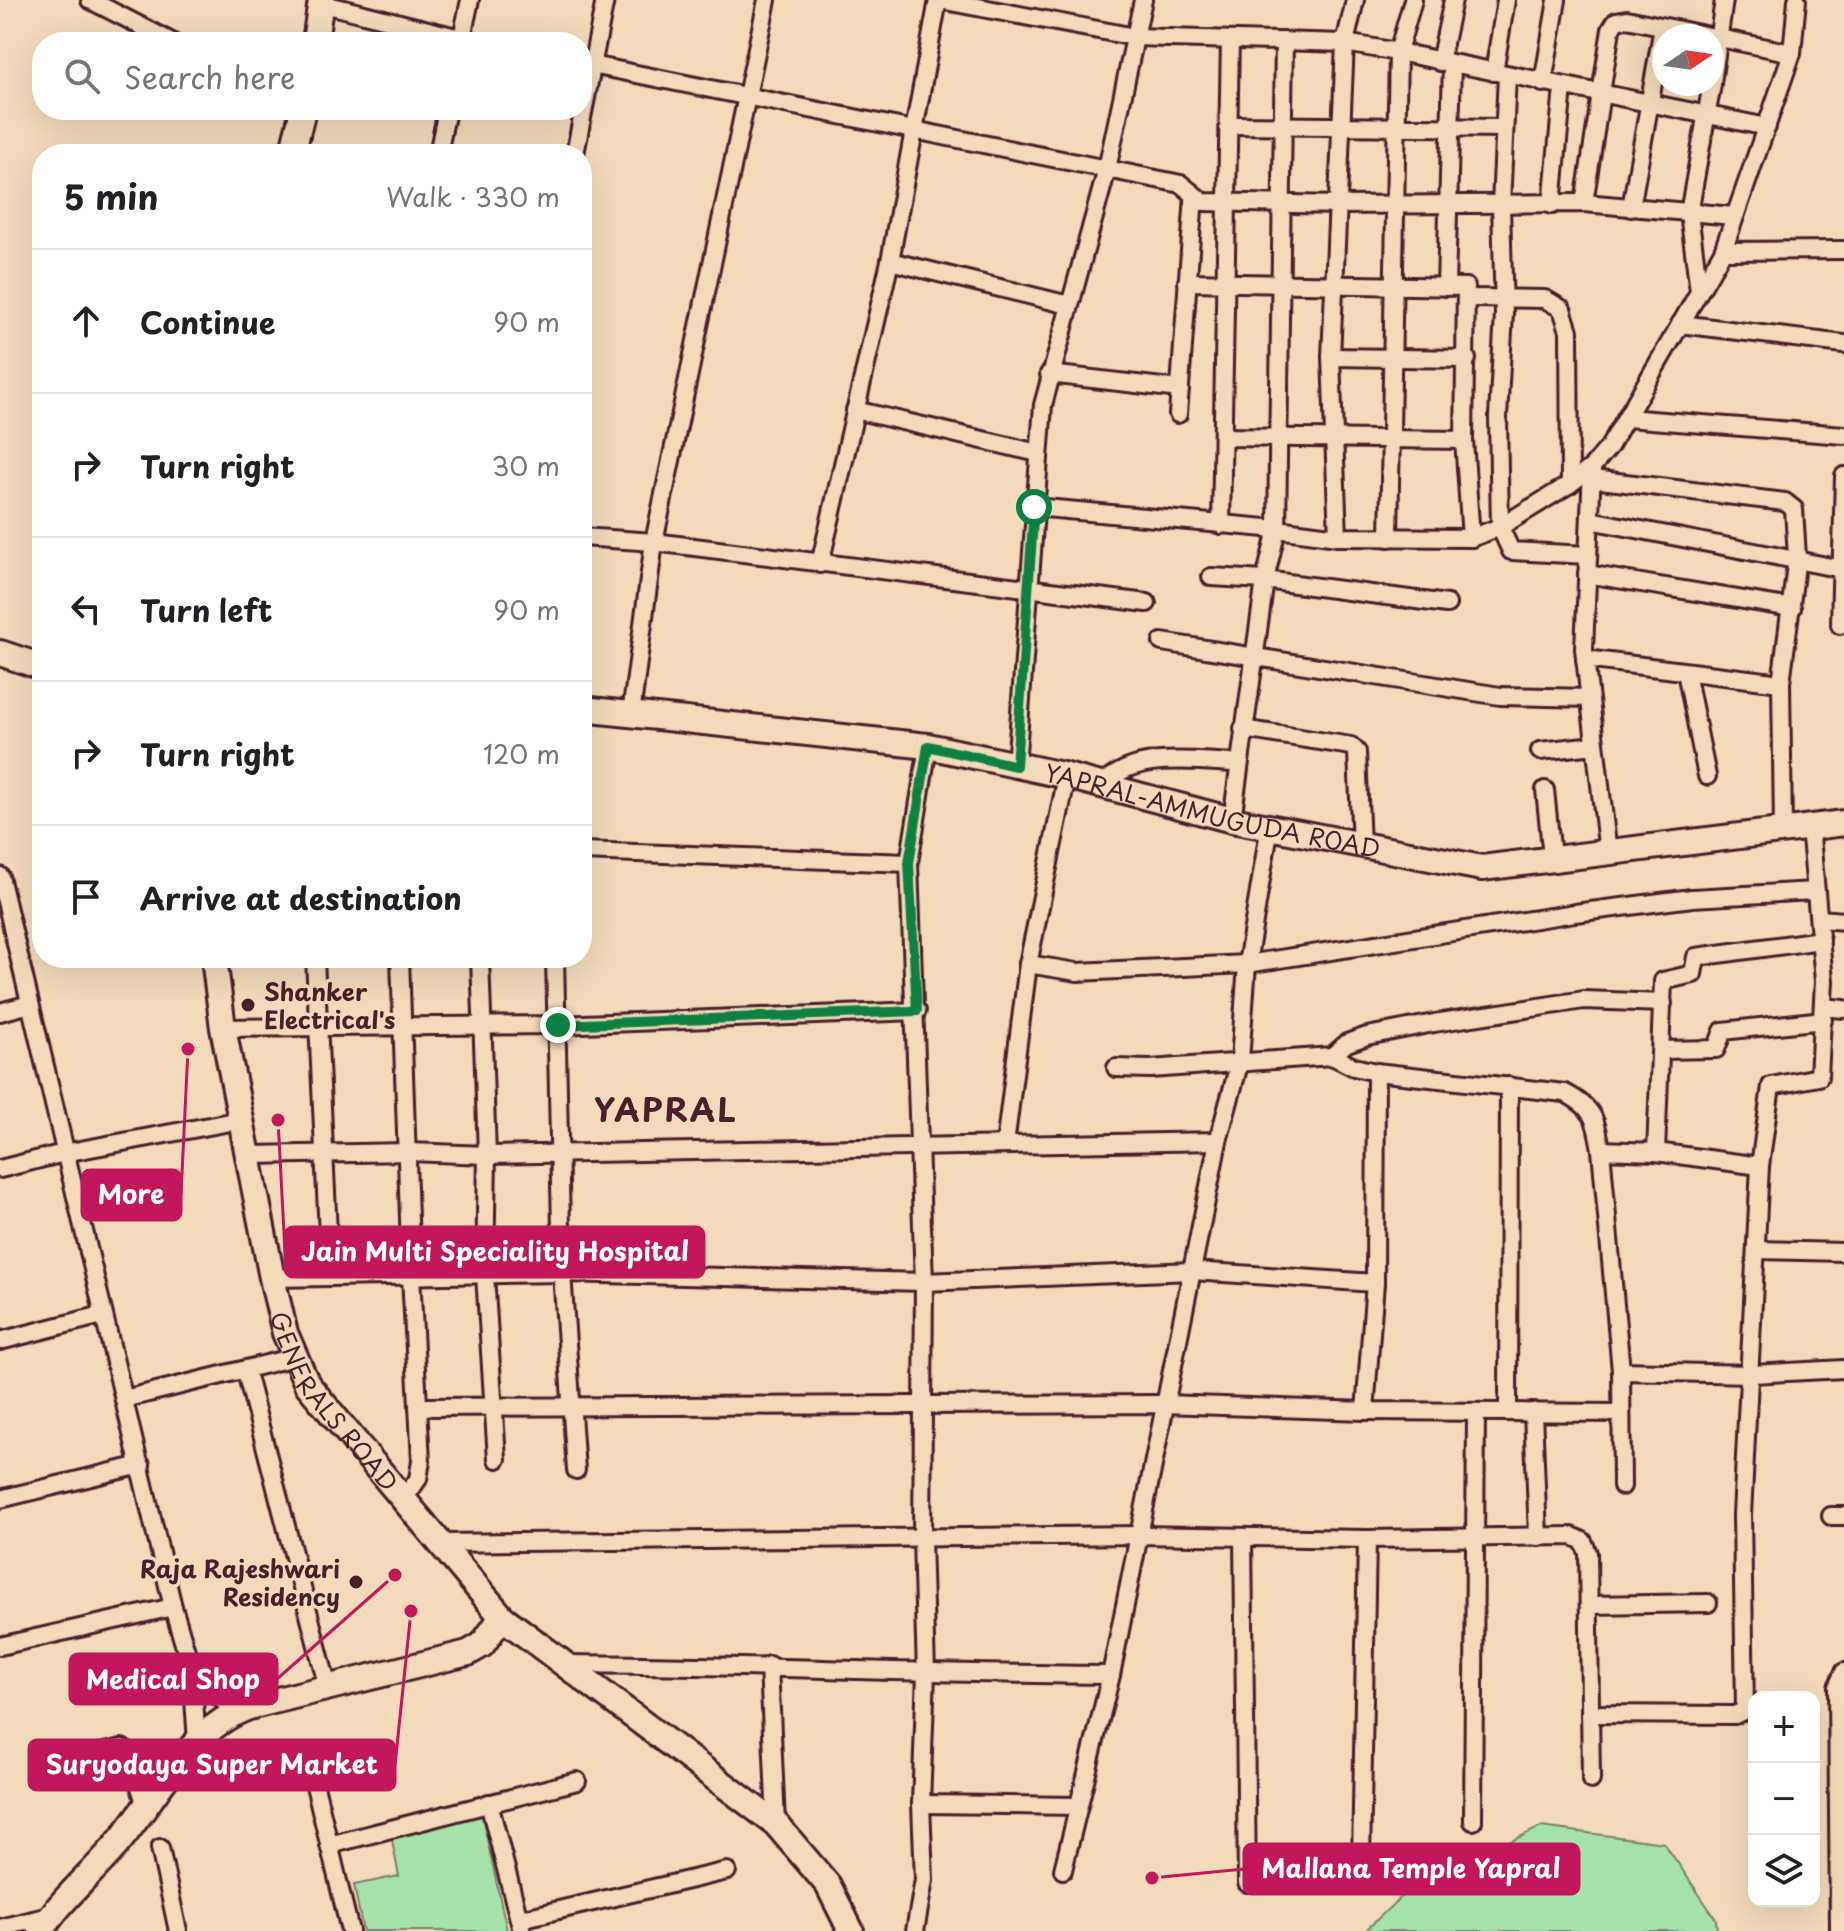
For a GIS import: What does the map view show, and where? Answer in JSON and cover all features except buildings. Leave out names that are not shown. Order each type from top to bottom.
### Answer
[{"type":"street","points":[[90,0],[152,32]]},
{"type":"street","points":[[467,32],[470,0]]},
{"type":"street","points":[[592,49],[605,0]]},
{"type":"street","points":[[631,714],[654,542],[767,0]]},
{"type":"street","points":[[820,564],[890,261],[939,0],[1135,37],[1345,43],[1767,127]]},
{"type":"street","points":[[1016,766],[1038,453],[1049,374],[1107,169],[1143,0]]},
{"type":"street","points":[[1338,537],[1331,357],[1345,43],[1355,0]]},
{"type":"street","points":[[1389,538],[1398,52],[1413,0]]},
{"type":"street","points":[[1446,287],[1450,205],[1446,63],[1453,0]]},
{"type":"street","points":[[1506,0],[1500,74],[1504,128],[1501,205],[1503,296],[1498,417],[1500,527],[1511,551],[1588,555]]},
{"type":"street","points":[[1543,83],[1557,0]]},
{"type":"street","points":[[1721,24],[1724,0]]},
{"type":"street","points":[[1608,853],[1585,659],[1592,473],[1723,251],[1792,53],[1797,0]]},
{"type":"street","points":[[316,32],[321,1],[433,32]]},
{"type":"street","points":[[1584,203],[1611,29],[1616,21],[1627,19],[1652,25]]},
{"type":"street","points":[[1724,37],[1792,53]]},
{"type":"street","points":[[1221,525],[1230,40]]},
{"type":"street","points":[[1232,820],[1265,580],[1277,529],[1284,41]]},
{"type":"street","points":[[592,65],[1181,184],[1203,202],[1338,205],[1584,203],[1734,216]]},
{"type":"street","points":[[1631,208],[1652,79]]},
{"type":"street","points":[[1552,205],[1563,87]]},
{"type":"street","points":[[1699,291],[1689,213],[1710,96]]},
{"type":"street","points":[[294,144],[300,120]]},
{"type":"street","points":[[440,144],[445,120]]},
{"type":"street","points":[[576,144],[580,120]]},
{"type":"street","points":[[1230,125],[1504,128]]},
{"type":"street","points":[[1178,414],[1194,196]]},
{"type":"street","points":[[1723,251],[1844,250]]},
{"type":"street","points":[[890,261],[1069,305]]},
{"type":"street","points":[[1187,282],[1466,287],[1464,440],[1471,538]]},
{"type":"street","points":[[1466,298],[1503,296],[1545,299],[1562,309],[1569,331],[1570,484]]},
{"type":"street","points":[[1680,324],[1844,344]]},
{"type":"street","points":[[1331,357],[1467,359]]},
{"type":"street","points":[[1049,374],[1180,389]]},
{"type":"street","points":[[855,410],[1038,453]]},
{"type":"street","points":[[1626,418],[1844,435]]},
{"type":"street","points":[[1223,437],[1464,440]]},
{"type":"street","points":[[1034,507],[1338,537],[1471,538],[1500,527],[1592,473],[1785,502],[1794,509],[1797,520],[1797,557],[1781,683],[1783,829]]},
{"type":"street","points":[[1840,625],[1844,476]]},
{"type":"street","points":[[1590,520],[1797,557],[1842,558]]},
{"type":"street","points":[[592,538],[654,542],[1147,603]]},
{"type":"street","points":[[1587,574],[1792,608]]},
{"type":"street","points":[[1211,577],[1265,580],[1447,604]]},
{"type":"street","points":[[1162,642],[1500,696],[1589,698]]},
{"type":"street","points":[[0,653],[32,664]]},
{"type":"street","points":[[1585,659],[1781,683]]},
{"type":"street","points":[[1686,672],[1707,776]]},
{"type":"street","name":"YAPRAL-AMMUGUDA ROAD","points":[[592,710],[928,746],[1067,776],[1232,820],[1482,868],[1844,823]]},
{"type":"street","points":[[1243,729],[1351,746],[1360,761],[1361,846]]},
{"type":"street","points":[[1540,751],[1595,745]]},
{"type":"street","points":[[915,1931],[924,1880],[921,1804],[926,1673],[922,1540],[924,1282],[918,1148],[917,1011],[909,863],[928,746]]},
{"type":"street","points":[[1101,786],[1116,770],[1134,764],[1239,763]]},
{"type":"street","points":[[1005,1145],[1028,964],[1067,776]]},
{"type":"street","points":[[1545,790],[1552,857]]},
{"type":"street","points":[[1063,1870],[1111,1675],[1218,1141],[1240,1061],[1247,964],[1270,825]]},
{"type":"street","points":[[1590,1714],[1735,1715],[1745,1710],[1742,1515],[1752,1374],[1760,1166],[1771,1086],[1819,1077],[1823,1014],[1821,940],[1810,826]]},
{"type":"street","points":[[592,851],[909,863]]},
{"type":"street","points":[[0,876],[102,1315],[141,1465],[173,1607],[192,1671],[197,1742]]},
{"type":"street","points":[[1028,964],[1077,972],[1247,964],[1589,911],[1692,898],[1814,891]]},
{"type":"street","points":[[1820,919],[1844,921]]},
{"type":"street","points":[[1656,1152],[1663,981],[1693,974],[1696,957],[1821,940]]},
{"type":"street","name":"GENERALS ROAD","points":[[215,968],[223,1028],[272,1278],[285,1333],[307,1384],[502,1617],[776,1824],[828,1885],[851,1931]]},
{"type":"street","points":[[315,968],[327,1152],[330,1277]]},
{"type":"street","points":[[400,968],[421,1471],[404,1499]]},
{"type":"street","points":[[480,968],[487,1155],[485,1275],[497,1459]]},
{"type":"street","points":[[555,968],[562,1273],[576,1470]]},
{"type":"street","points":[[1332,1056],[1347,1043],[1367,1036],[1434,1023],[1584,1000],[1663,1003]]},
{"type":"street","points":[[0,1012],[30,1004]]},
{"type":"street","points":[[1661,1050],[1716,1049],[1723,1031],[1844,1009]]},
{"type":"street","points":[[223,1028],[558,1025],[917,1011]]},
{"type":"street","points":[[1116,1068],[1150,1069],[1332,1056],[1354,1067],[1376,1072],[1565,1093],[1587,1104],[1597,1127],[1601,1150],[1621,1371],[1622,1486]]},
{"type":"street","points":[[1365,1411],[1375,1283],[1376,1072]]},
{"type":"street","points":[[1508,1411],[1509,1086]]},
{"type":"street","points":[[0,1169],[64,1153],[241,1120]]},
{"type":"street","points":[[249,1155],[409,1152],[487,1155],[1218,1141]]},
{"type":"street","points":[[1601,1150],[1656,1152],[1760,1166]]},
{"type":"street","points":[[1757,1250],[1844,1252]]},
{"type":"street","points":[[272,1278],[562,1273],[924,1282],[1192,1271],[1375,1283]]},
{"type":"street","points":[[0,1341],[102,1315]]},
{"type":"street","points":[[124,1399],[246,1372],[295,1357]]},
{"type":"street","points":[[1621,1371],[1752,1374],[1844,1369]]},
{"type":"street","points":[[246,1372],[328,1688]]},
{"type":"street","points":[[418,1407],[1164,1404],[1365,1411],[1620,1413]]},
{"type":"street","points":[[1473,1821],[1476,1412]]},
{"type":"street","points":[[1533,1412],[1538,1537]]},
{"type":"street","points":[[0,1499],[141,1465]]},
{"type":"street","points":[[441,1543],[922,1540],[1138,1535],[1367,1539],[1572,1536],[1583,1541],[1588,1553],[1591,1780]]},
{"type":"street","points":[[1243,1537],[1247,1883]]},
{"type":"street","points":[[1361,1861],[1367,1539]]},
{"type":"street","points":[[1589,1605],[1708,1603]]},
{"type":"street","points":[[0,1646],[173,1607]]},
{"type":"street","points":[[0,1927],[45,1924],[118,1843],[197,1742],[235,1712],[468,1653],[482,1645],[502,1617]]},
{"type":"street","points":[[567,1664],[769,1665],[926,1673],[1111,1675]]},
{"type":"street","points":[[769,1665],[776,1824]]},
{"type":"street","points":[[192,1671],[235,1712]]},
{"type":"street","points":[[1840,1929],[1837,1687],[1844,1672]]},
{"type":"street","points":[[37,1768],[122,1748],[129,1753],[146,1806]]},
{"type":"street","points":[[312,1773],[350,1931]]},
{"type":"street","points":[[329,1845],[577,1781]]},
{"type":"street","points":[[489,1803],[521,1925],[727,1871]]},
{"type":"street","points":[[921,1804],[1077,1806]]},
{"type":"street","points":[[160,1848],[178,1931]]},
{"type":"green space","points":[[482,1816],[507,1931],[363,1931],[354,1885],[399,1876],[391,1835]]},
{"type":"green space","points":[[1541,1827],[1664,1843],[1716,1919],[1717,1931],[1365,1931],[1410,1888]]},
{"type":"place","name":"Shanker Electrical's","points":[[248,1005]]},
{"type":"place","name":"More","points":[[188,1049]]},
{"type":"place","name":"Jain Multi Speciality Hospital","points":[[278,1120]]},
{"type":"place","name":"Medical Shop","points":[[395,1575]]},
{"type":"place","name":"Raja Rajeshwari Residency","points":[[356,1582]]},
{"type":"place","name":"Suryodaya Super Market","points":[[411,1611]]},
{"type":"place","name":"Mallana Temple Yapral","points":[[1152,1878]]},
{"type":"district","name":"YAPRAL","points":[[666,1109]]},
{"type":"route","points":[[558,1025],[917,1011],[909,863],[928,746],[1016,766],[1034,507]]}]
